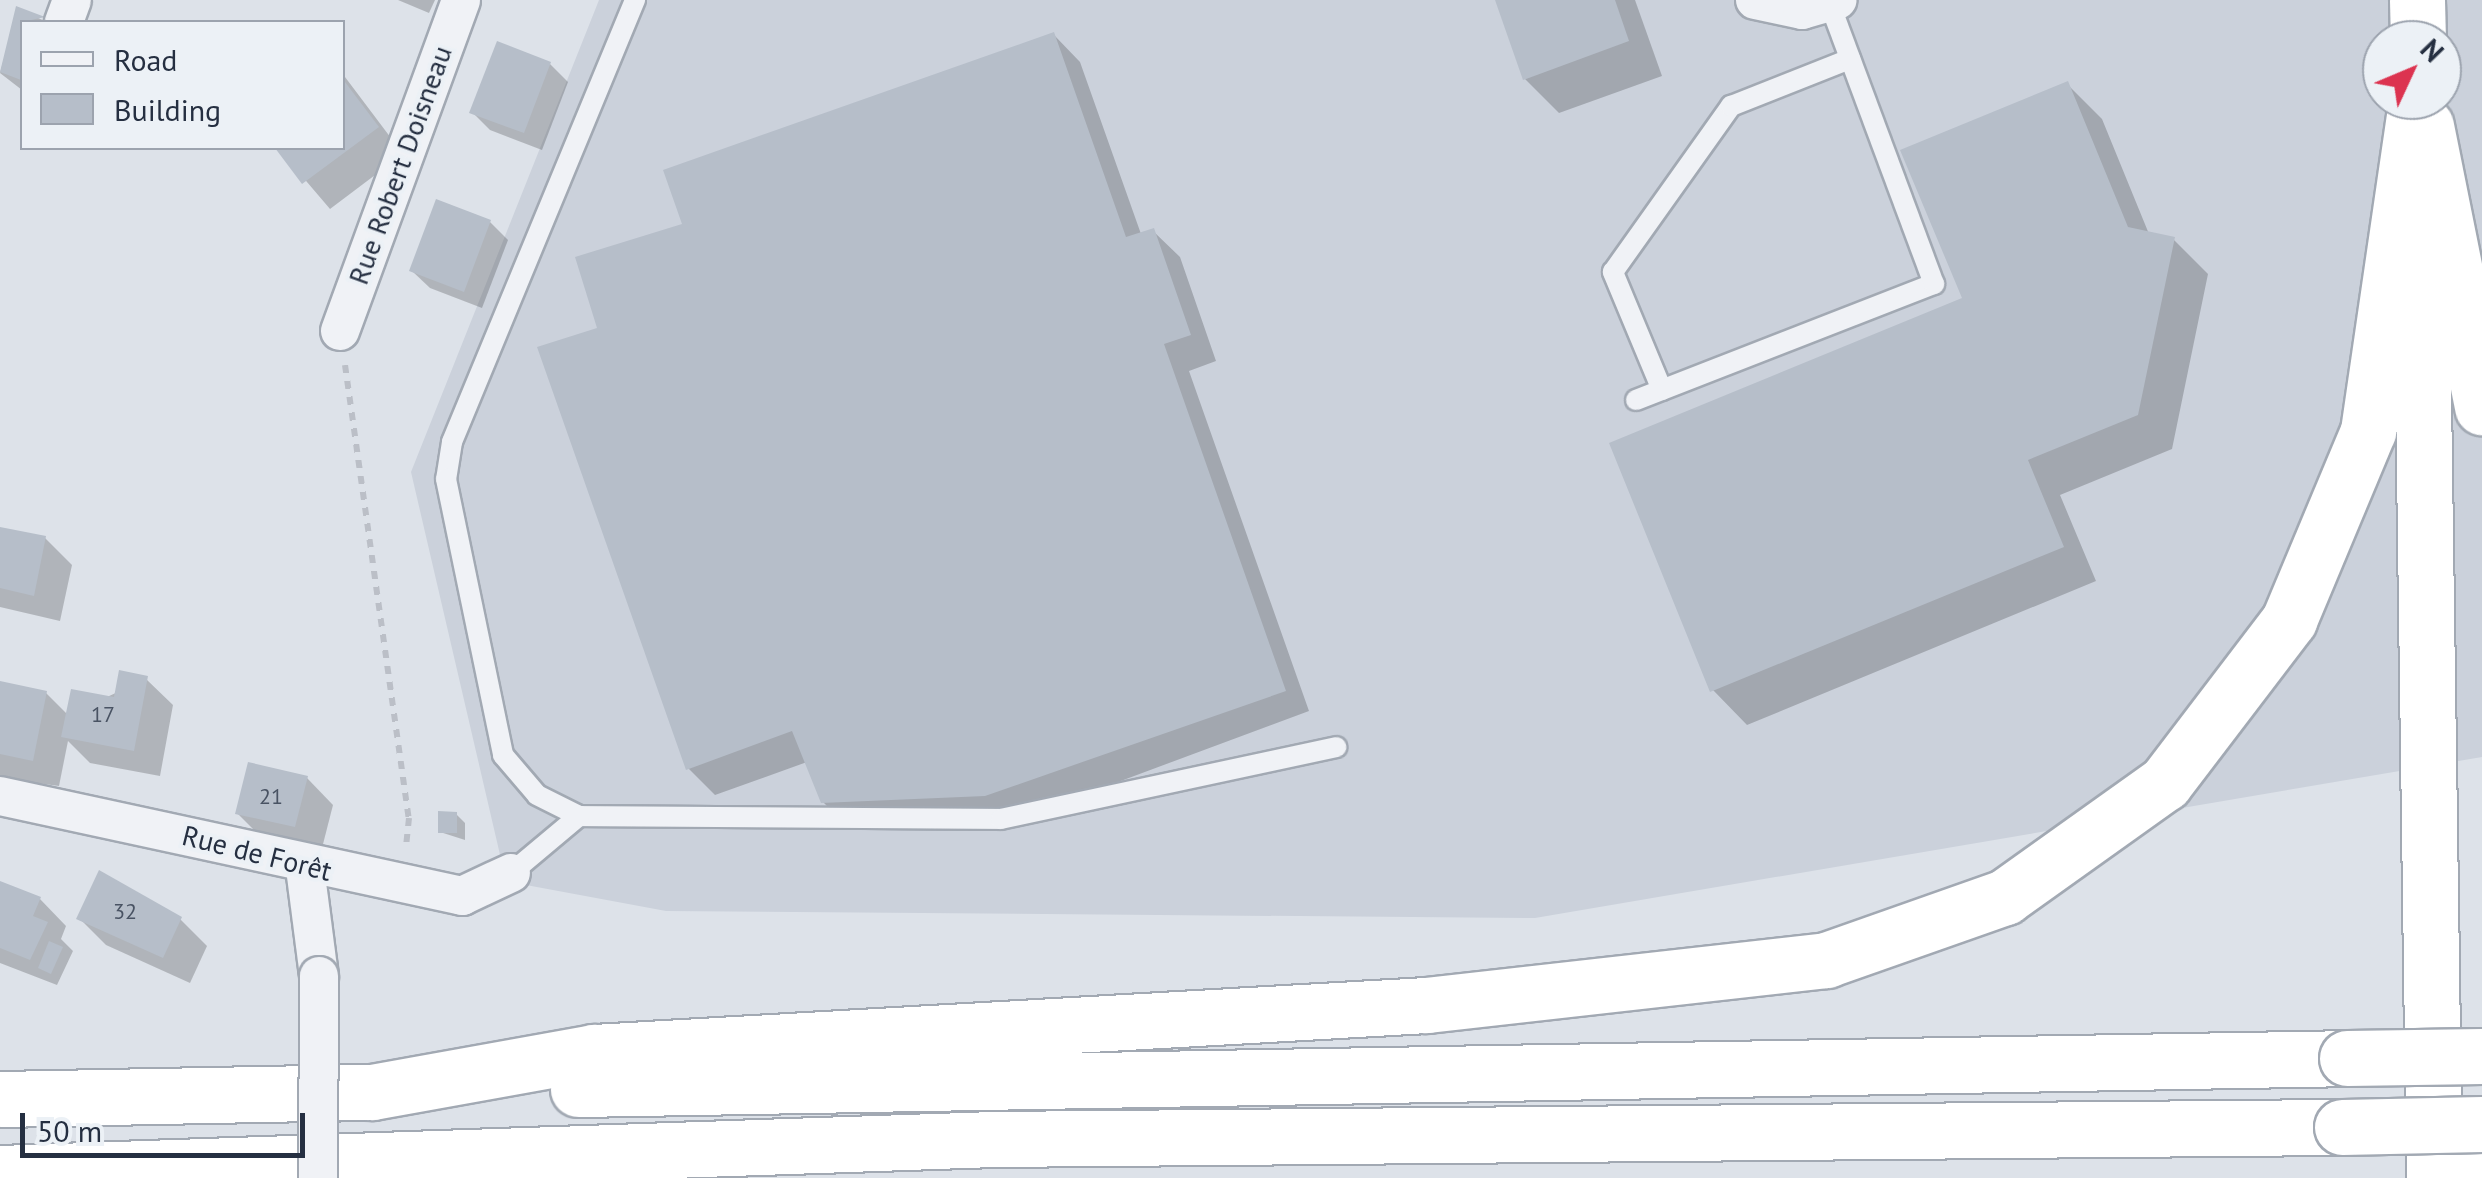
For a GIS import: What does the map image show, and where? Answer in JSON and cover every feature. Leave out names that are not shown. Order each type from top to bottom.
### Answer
[{"type":"highway","points":[[372,1092],[594,1052],[1426,1005],[1826,960],[2004,897],[2165,784],[2289,620],[2368,430],[2416,120]]},
{"type":"highway","points":[[2419,120],[2434,1178]]},
{"type":"highway","points":[[2423,120],[2482,407]]},
{"type":"highway","points":[[0,1099],[2482,1056]]},
{"type":"highway","points":[[23,1172],[991,1138],[2482,1124]]},
{"type":"highway","points":[[23,1172],[100,1178]]},
{"type":"highway","points":[[2461,1178],[2482,1177]]},
{"type":"street","name":"Rue Robert Doisneau","points":[[340,331],[461,0]]},
{"type":"street","points":[[1755,0],[1802,10],[1834,2]]},
{"type":"street","name":"Rue de Forêt","points":[[0,796],[306,868],[462,896],[510,873]]},
{"type":"street","points":[[306,868],[320,976],[318,1178]]},
{"type":"lane","points":[[636,0],[452,442],[446,479],[503,756],[537,795],[580,816],[1000,819],[1336,747]]},
{"type":"lane","points":[[1636,400],[1934,284],[1850,59],[1834,2]]},
{"type":"lane","points":[[1662,390],[1613,272],[1732,106],[1850,59]]},
{"type":"lane","points":[[510,873],[580,816]]},
{"type":"path","points":[[340,331],[409,818],[402,884]]},
{"type":"shaded area","points":[[599,0],[2482,0],[2482,757],[1535,918],[666,911],[526,885],[501,859],[411,472]]},
{"type":"building","points":[[1495,0],[1615,0],[1629,41],[1523,80]]},
{"type":"building","points":[[16,6],[45,17],[20,20],[20,80],[0,72]]},
{"type":"building","points":[[1054,32],[1126,237],[1154,228],[1191,335],[1164,344],[1286,691],[985,796],[821,803],[792,731],[686,770],[537,347],[597,328],[575,257],[682,224],[663,170]]},
{"type":"building","points":[[497,41],[551,62],[524,133],[469,113]]},
{"type":"building","points":[[2068,81],[2128,227],[2175,237],[2138,415],[2028,460],[2064,547],[1710,692],[1609,443],[1962,298],[1900,150]]},
{"type":"building","points":[[345,82],[379,127],[302,184],[276,150],[345,150]]},
{"type":"building","points":[[436,199],[491,220],[464,292],[409,271]]},
{"type":"building","points":[[0,527],[46,536],[34,596],[0,588]]},
{"type":"building","points":[[119,670],[148,676],[134,751],[61,737],[71,689],[114,697]]},
{"type":"building","points":[[0,681],[47,691],[33,761],[0,754]]},
{"type":"building","points":[[248,762],[308,776],[295,827],[235,814]]},
{"type":"building","points":[[438,811],[457,812],[457,833],[438,833]]},
{"type":"building","points":[[99,870],[182,917],[163,958],[76,919]]},
{"type":"building","points":[[0,881],[41,897],[33,916],[48,922],[30,960],[0,948]]},
{"type":"building","points":[[49,941],[63,947],[51,974],[38,968]]}]
